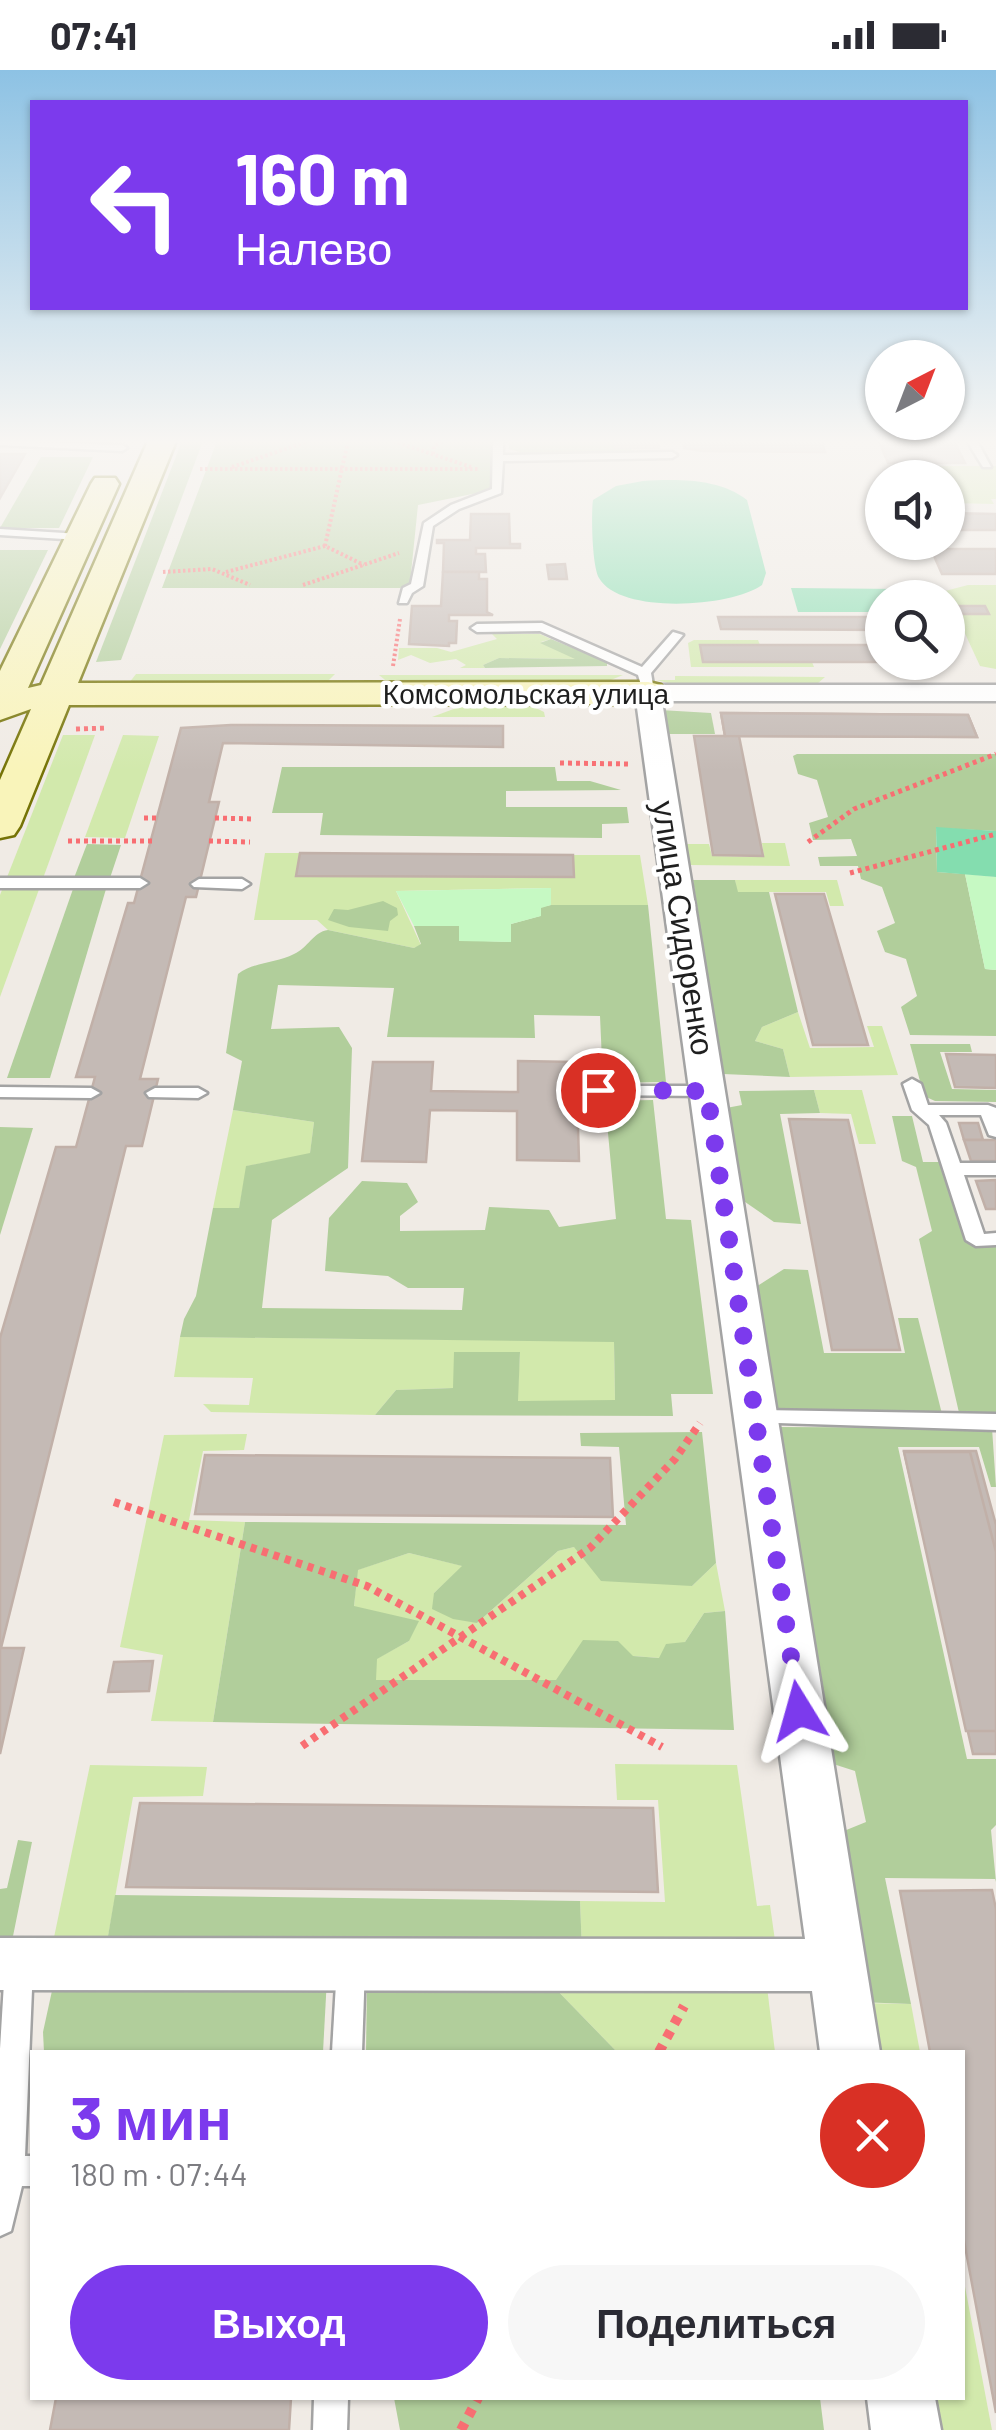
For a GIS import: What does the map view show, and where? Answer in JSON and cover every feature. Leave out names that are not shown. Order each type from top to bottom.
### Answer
[{"type":"main road","points":[[3,697],[73,551]]},
{"type":"main road","points":[[0,826],[115,551]]},
{"type":"main road","name":"Комсомольская улица","points":[[3,697],[646,683]]},
{"type":"street","name":"Комсомольская улица","points":[[646,683],[996,693]]},
{"type":"street","name":"улица Сидоренко","points":[[646,683],[850,2050]]},
{"type":"street","points":[[9,1964],[837,1965]]},
{"type":"street","points":[[901,2400],[906,2430]]},
{"type":"lane","points":[[403,600],[407,591],[417,586],[423,551]]},
{"type":"lane","points":[[478,628],[542,627],[646,683],[678,635]]},
{"type":"lane","points":[[0,883],[140,884]]},
{"type":"lane","points":[[199,884],[242,884]]},
{"type":"lane","points":[[912,1084],[921,1110],[937,1123],[976,1240],[996,1239]]},
{"type":"lane","points":[[598,1090],[707,1091]]},
{"type":"lane","points":[[0,1092],[91,1093]]},
{"type":"lane","points":[[155,1093],[198,1093]]},
{"type":"lane","points":[[921,1110],[988,1110],[996,1131]]},
{"type":"lane","points":[[955,1169],[996,1169]]},
{"type":"lane","points":[[756,1417],[996,1422]]},
{"type":"lane","points":[[0,2220],[21,2171],[9,1964]]},
{"type":"lane","points":[[347,2050],[351,1964]]},
{"type":"lane","points":[[330,2430],[332,2400]]},
{"type":"path","points":[[226,572],[305,551]]},
{"type":"path","points":[[336,551],[364,565]]},
{"type":"path","points":[[302,585],[404,551]]},
{"type":"path","points":[[164,572],[195,568],[226,572],[250,584]]},
{"type":"path","points":[[392,672],[403,600]]},
{"type":"path","points":[[808,842],[854,809],[996,754]]},
{"type":"path","points":[[560,763],[642,764]]},
{"type":"path","points":[[144,818],[159,818]]},
{"type":"path","points":[[215,818],[255,818]]},
{"type":"path","points":[[850,872],[996,834]]},
{"type":"path","points":[[68,841],[152,841]]},
{"type":"path","points":[[209,842],[250,842]]},
{"type":"path","points":[[302,1746],[590,1548],[674,1458],[700,1423]]},
{"type":"path","points":[[114,1502],[367,1586],[662,1747]]},
{"type":"path","points":[[461,2430],[477,2400]]},
{"type":"green space","points":[[0,551],[47,551],[0,649]]},
{"type":"green space","points":[[139,551],[162,551],[121,660],[96,662]]},
{"type":"green space","points":[[176,551],[413,551],[410,583],[400,588],[162,588]]},
{"type":"green space","points":[[594,551],[760,551],[766,573],[762,585],[747,593],[677,604],[629,598],[611,590],[599,578]]},
{"type":"green space","points":[[996,585],[996,669],[980,666],[965,634],[965,614],[988,614],[985,606],[965,606],[965,586]]},
{"type":"green space","points":[[791,588],[865,589],[865,612],[798,612]]},
{"type":"green space","points":[[492,634],[540,634],[551,639],[541,642],[578,659],[499,658],[483,665],[485,668],[460,668],[466,665],[456,659],[430,663],[411,655],[398,660],[399,648],[451,652],[497,639]]},
{"type":"green space","points":[[551,639],[607,662],[607,666],[483,665],[499,658],[575,659],[540,643]]},
{"type":"green space","points":[[758,640],[760,645],[700,645],[704,662],[812,662],[814,667],[691,667],[688,643]]},
{"type":"green space","points":[[136,674],[335,674],[324,685],[129,683]]},
{"type":"green space","points":[[379,675],[623,675],[601,684],[390,684]]},
{"type":"green space","points":[[675,676],[825,677],[817,684],[671,684],[657,680],[675,680]]},
{"type":"green space","points":[[459,707],[534,707],[544,712],[545,717],[432,717]]},
{"type":"green space","points":[[660,710],[711,713],[715,734],[663,734]]},
{"type":"green space","points":[[63,735],[95,735],[0,997],[0,895]]},
{"type":"green space","points":[[123,735],[159,736],[125,838],[85,837]]},
{"type":"green space","points":[[996,754],[996,831],[936,828],[937,872],[965,874],[985,969],[996,970],[996,1036],[910,1035],[901,1007],[917,996],[906,959],[885,952],[877,931],[895,923],[882,887],[861,879],[858,866],[820,866],[818,857],[857,856],[851,839],[813,840],[809,823],[828,817],[817,780],[798,774],[793,756]]},
{"type":"green space","points":[[282,767],[555,767],[557,781],[590,781],[621,790],[506,791],[506,807],[627,807],[629,823],[602,824],[602,838],[320,835],[323,813],[272,813]]},
{"type":"green space","points":[[936,827],[996,831],[996,877],[937,872]]},
{"type":"green space","points":[[762,843],[785,843],[790,866],[689,865],[685,844],[709,844],[712,856],[764,857]]},
{"type":"green space","points":[[87,844],[121,845],[110,878],[74,878]]},
{"type":"green space","points":[[265,853],[300,853],[297,876],[573,877],[573,855],[640,855],[648,905],[551,905],[550,888],[396,891],[421,945],[414,948],[328,930],[317,920],[254,920]]},
{"type":"green space","points":[[965,874],[996,877],[996,970],[985,969]]},
{"type":"green space","points":[[693,880],[735,880],[738,892],[769,892],[798,1012],[762,1027],[755,1041],[783,1049],[790,1077],[723,1074]]},
{"type":"green space","points":[[735,880],[837,880],[844,906],[830,906],[826,892],[737,892]]},
{"type":"green space","points":[[551,888],[551,905],[541,908],[541,916],[511,924],[511,942],[459,941],[459,926],[414,926],[396,891]]},
{"type":"green space","points":[[73,889],[106,889],[50,1078],[7,1078]]},
{"type":"green space","points":[[383,901],[397,908],[398,915],[390,921],[388,931],[349,927],[328,920],[334,909],[348,910]]},
{"type":"green space","points":[[648,905],[666,1082],[603,1083],[600,1016],[534,1015],[535,1038],[387,1037],[394,988],[278,985],[271,1029],[339,1027],[352,1048],[348,1168],[272,1220],[262,1308],[462,1310],[464,1288],[408,1288],[388,1276],[325,1271],[329,1218],[362,1181],[407,1183],[418,1202],[400,1216],[400,1231],[485,1230],[489,1207],[549,1210],[559,1227],[616,1219],[605,1101],[653,1100],[666,1219],[691,1220],[713,1394],[671,1394],[673,1416],[375,1415],[396,1390],[453,1388],[454,1352],[520,1352],[518,1401],[615,1400],[614,1342],[180,1337],[196,1296],[213,1208],[239,1208],[246,1166],[310,1153],[314,1122],[233,1110],[242,1061],[226,1053],[238,974],[294,954],[328,930],[414,948],[421,944],[414,926],[460,926],[459,940],[510,942],[511,924],[540,916],[541,907]]},
{"type":"green space","points":[[798,1012],[810,1048],[874,1047],[867,1026],[882,1026],[898,1075],[790,1077],[783,1049],[755,1041],[762,1027]]},
{"type":"green space","points":[[910,1044],[970,1044],[972,1052],[940,1052],[952,1089],[996,1090],[996,1102],[935,1101],[924,1096]]},
{"type":"green space","points":[[814,1090],[862,1090],[876,1144],[859,1144],[851,1114],[820,1113]]},
{"type":"green space","points":[[814,1090],[820,1113],[780,1114],[801,1224],[774,1222],[735,1195],[721,1109],[742,1105],[739,1091]]},
{"type":"green space","points":[[233,1110],[314,1122],[310,1154],[247,1166],[239,1208],[213,1208]]},
{"type":"green space","points":[[892,1116],[912,1116],[923,1162],[944,1162],[971,1246],[996,1246],[996,1417],[960,1417],[919,1239],[932,1231],[916,1167],[902,1161]]},
{"type":"green space","points":[[0,1127],[33,1128],[0,1235]]},
{"type":"green space","points":[[784,1269],[808,1270],[824,1353],[905,1353],[898,1318],[918,1318],[942,1414],[764,1411],[748,1292]]},
{"type":"green space","points":[[180,1337],[614,1341],[615,1401],[517,1401],[520,1353],[453,1388],[396,1390],[375,1415],[211,1412],[203,1404],[249,1405],[253,1378],[174,1377]]},
{"type":"green space","points":[[775,1427],[992,1428],[996,1487],[991,1487],[979,1447],[898,1447],[967,1759],[996,1759],[996,1825],[991,1830],[996,1882],[885,1878],[911,2004],[858,2002],[834,1835],[866,1822],[855,1771],[824,1761]]},
{"type":"green space","points":[[702,1432],[716,1563],[692,1586],[601,1581],[574,1547],[558,1551],[477,1623],[453,1619],[432,1609],[434,1593],[462,1566],[409,1553],[358,1570],[354,1606],[419,1621],[409,1641],[377,1659],[376,1680],[556,1680],[583,1640],[618,1641],[633,1656],[659,1658],[666,1644],[685,1642],[704,1613],[725,1611],[734,1730],[213,1722],[245,1522],[626,1525],[619,1447],[581,1446],[580,1433]]},
{"type":"green space","points":[[247,1434],[244,1450],[203,1451],[189,1520],[245,1522],[213,1722],[151,1721],[163,1655],[120,1647],[164,1435]]},
{"type":"green space","points":[[574,1547],[692,1586],[716,1563],[725,1611],[704,1613],[685,1642],[660,1658],[633,1656],[556,1680],[375,1680],[376,1659],[409,1641],[354,1607],[357,1570],[409,1553],[463,1566],[434,1593],[477,1623],[558,1551]]},
{"type":"green space","points":[[615,1764],[737,1765],[757,1906],[770,1905],[777,1955],[582,1951],[580,1901],[665,1902],[658,1800],[617,1800]]},
{"type":"green space","points":[[90,1765],[207,1767],[203,1796],[133,1797],[106,1948],[52,1947]]},
{"type":"green space","points":[[18,1840],[32,1842],[11,1946],[0,1946],[0,1889],[7,1888]]},
{"type":"green space","points":[[115,1895],[580,1901],[582,1951],[106,1948]]},
{"type":"green space","points":[[55,1977],[327,1978],[323,2050],[44,2050],[43,2032]]},
{"type":"green space","points":[[367,1980],[551,1984],[615,2050],[366,2050]]},
{"type":"green space","points":[[551,1984],[767,1987],[775,2050],[615,2050]]},
{"type":"green space","points":[[858,2003],[911,2004],[920,2050],[867,2050]]},
{"type":"green space","points":[[965,2287],[992,2430],[928,2430],[923,2400],[965,2400]]},
{"type":"green space","points":[[394,2400],[820,2400],[824,2430],[400,2430]]},
{"type":"building","points":[[444,551],[485,554],[486,572],[443,572]]},
{"type":"building","points":[[965,551],[996,551],[996,574],[942,574],[936,560],[965,560]]},
{"type":"building","points":[[565,564],[567,579],[549,579],[547,565]]},
{"type":"building","points":[[443,572],[479,572],[479,579],[487,579],[487,612],[493,615],[449,615],[449,621],[457,621],[456,643],[449,646],[409,644],[412,606],[441,606]]},
{"type":"building","points":[[965,606],[985,606],[989,614],[965,614]]},
{"type":"building","points":[[718,617],[865,617],[865,630],[721,629]]},
{"type":"building","points":[[700,645],[865,645],[865,662],[703,662]]},
{"type":"building","points":[[721,713],[968,715],[977,737],[739,736],[763,856],[713,855],[694,736],[725,736]]},
{"type":"building","points":[[721,713],[968,715],[977,737],[725,736]]},
{"type":"building","points":[[503,726],[503,747],[223,743],[209,802],[219,802],[196,897],[186,897],[140,1079],[158,1079],[142,1146],[126,1146],[1,1648],[24,1648],[0,1754],[0,1338],[56,1147],[76,1147],[95,1077],[76,1077],[128,903],[134,903],[181,728]]},
{"type":"building","points":[[300,853],[573,855],[574,877],[296,876]]},
{"type":"building","points":[[775,894],[824,894],[868,1045],[813,1045]]},
{"type":"building","points":[[946,1054],[996,1055],[996,1088],[955,1087]]},
{"type":"building","points":[[518,1061],[576,1062],[579,1161],[517,1160],[517,1111],[430,1110],[426,1162],[362,1161],[373,1062],[433,1062],[431,1091],[518,1092]]},
{"type":"building","points":[[789,1119],[848,1120],[900,1350],[832,1350]]},
{"type":"building","points":[[959,1123],[978,1123],[983,1140],[964,1140]]},
{"type":"building","points":[[964,1140],[996,1140],[996,1161],[971,1161]]},
{"type":"building","points":[[996,1180],[996,1209],[986,1209],[976,1181]]},
{"type":"building","points":[[904,1451],[976,1451],[996,1525],[996,1754],[973,1754]]},
{"type":"building","points":[[904,1452],[970,1452],[996,1552],[996,1731],[966,1731]]},
{"type":"building","points":[[205,1455],[610,1458],[613,1517],[195,1514]]},
{"type":"building","points":[[153,1661],[149,1691],[108,1692],[114,1662]]},
{"type":"building","points":[[140,1803],[653,1808],[658,1892],[126,1887]]},
{"type":"building","points":[[992,1890],[996,1909],[996,2413],[965,2246],[965,2050],[930,2050],[900,1891]]},
{"type":"building","points":[[56,2400],[291,2400],[289,2430],[50,2430]]},
{"type":"route","points":[[598,1090],[707,1091],[799,1711]]}]
